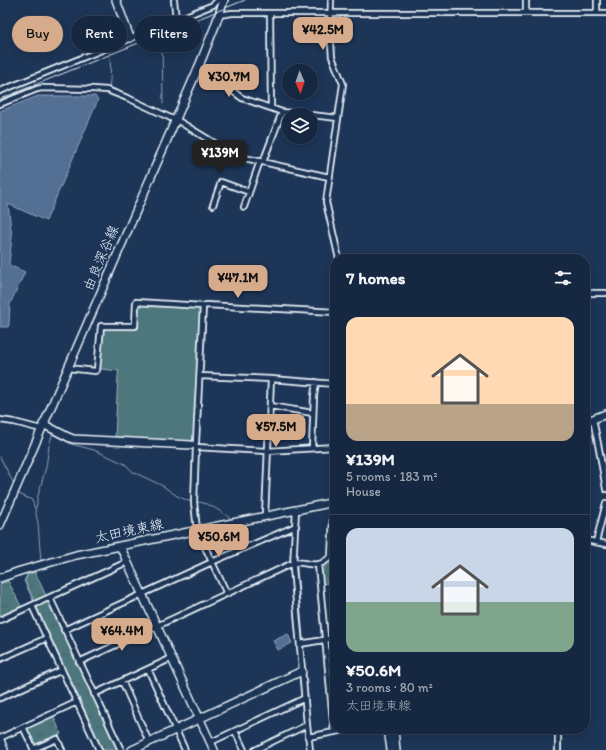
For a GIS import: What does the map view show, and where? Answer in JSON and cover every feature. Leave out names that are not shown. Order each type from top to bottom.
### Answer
[{"type":"main road","points":[[116,0],[130,38]]},
{"type":"main road","name":"由良深谷線","points":[[0,525],[199,66],[224,0]]},
{"type":"main road","points":[[590,421],[606,414]]},
{"type":"main road","points":[[42,426],[73,439],[194,445]]},
{"type":"main road","name":"太田境東線","points":[[0,578],[76,555],[330,503]]},
{"type":"main road","points":[[120,546],[214,750]]},
{"type":"main road","points":[[132,750],[302,671]]},
{"type":"main road","points":[[388,734],[390,750]]},
{"type":"main road","points":[[394,734],[396,750]]},
{"type":"main road","points":[[0,739],[4,750]]},
{"type":"street","points":[[174,0],[176,16]]},
{"type":"street","points":[[186,16],[213,5],[218,0]]},
{"type":"street","points":[[331,0],[330,31],[332,57],[343,84],[326,202],[338,254]]},
{"type":"street","points":[[526,0],[526,12]]},
{"type":"street","points":[[597,0],[597,13]]},
{"type":"street","points":[[219,15],[232,13],[606,13]]},
{"type":"street","points":[[270,13],[271,108]]},
{"type":"street","points":[[0,91],[135,36]]},
{"type":"street","points":[[199,66],[242,98],[282,112],[244,207]]},
{"type":"street","points":[[0,104],[42,88],[106,90],[175,120],[234,155],[329,177]]},
{"type":"street","points":[[318,116],[338,118]]},
{"type":"street","points":[[213,205],[221,182],[249,192]]},
{"type":"street","points":[[590,293],[606,293]]},
{"type":"street","points":[[68,368],[98,370],[101,326],[134,326],[136,302],[330,312]]},
{"type":"street","points":[[203,306],[196,442],[194,445],[194,502],[197,530],[227,594]]},
{"type":"street","points":[[200,376],[330,383]]},
{"type":"street","points":[[265,516],[271,379]]},
{"type":"street","points":[[312,448],[316,382]]},
{"type":"street","points":[[270,406],[313,413]]},
{"type":"street","points":[[593,419],[600,449],[606,489]]},
{"type":"street","points":[[0,420],[42,426]]},
{"type":"street","points":[[194,445],[268,451],[330,447]]},
{"type":"street","points":[[596,542],[606,503]]},
{"type":"street","points":[[296,509],[293,563],[294,591],[310,750]]},
{"type":"street","points":[[64,630],[212,562],[296,526]]},
{"type":"street","points":[[590,541],[606,544]]},
{"type":"street","points":[[79,662],[293,563],[318,564],[330,557]]},
{"type":"street","points":[[0,620],[127,562]]},
{"type":"street","points":[[318,564],[330,691]]},
{"type":"street","points":[[50,598],[121,750]]},
{"type":"street","points":[[32,606],[99,750]]},
{"type":"street","points":[[0,659],[47,638]]},
{"type":"street","points":[[300,644],[330,639]]},
{"type":"street","points":[[94,694],[172,658]]},
{"type":"street","points":[[148,669],[185,750]]},
{"type":"street","points":[[0,698],[62,670]]},
{"type":"street","points":[[122,682],[149,742]]},
{"type":"street","points":[[211,742],[305,698]]},
{"type":"street","points":[[0,739],[77,702]]},
{"type":"street","points":[[255,750],[307,725]]},
{"type":"street","points":[[23,727],[34,750],[57,739],[62,750]]},
{"type":"street","points":[[235,731],[244,750]]},
{"type":"street","points":[[308,737],[330,733]]},
{"type":"street","points":[[558,734],[558,750]]},
{"type":"green space","points":[[140,304],[200,307],[202,309],[194,442],[115,438],[119,371],[100,368],[102,328],[137,328],[138,306]]},
{"type":"green space","points":[[330,562],[330,582],[323,584],[321,568]]},
{"type":"green space","points":[[35,572],[117,750],[102,750],[25,581],[28,574]]},
{"type":"green space","points":[[8,581],[22,608],[0,619],[0,584]]},
{"type":"green space","points":[[53,715],[61,734],[37,745],[34,744],[27,730],[28,727]]},
{"type":"water","points":[[38,96],[95,96],[98,100],[46,221],[8,204],[12,237],[9,264],[25,272],[10,304],[8,327],[0,327],[0,111]]},
{"type":"water","points":[[288,634],[292,643],[278,650],[273,641]]},
{"type":"waterway","points":[[109,52],[109,87]]},
{"type":"waterway","points":[[162,52],[163,104]]},
{"type":"waterway","points":[[110,87],[130,97]]},
{"type":"waterway","points":[[135,99],[173,116]]},
{"type":"waterway","points":[[46,429],[45,430],[71,444],[94,450],[125,464],[133,472],[163,486],[177,496],[191,502]]},
{"type":"waterway","points":[[36,508],[52,435]]},
{"type":"waterway","points":[[0,457],[14,484]]},
{"type":"waterway","points":[[18,492],[19,494],[32,500],[35,509],[38,523],[41,562]]},
{"type":"waterway","points":[[198,502],[211,506],[231,519]]},
{"type":"waterway","points":[[291,514],[293,515],[292,524]]},
{"type":"waterway","points":[[237,525],[247,524]]},
{"type":"waterway","points":[[290,560],[292,532]]},
{"type":"waterway","points":[[297,567],[303,638],[307,640],[323,637]]},
{"type":"waterway","points":[[34,602],[24,581],[28,573],[42,569]]},
{"type":"waterway","points":[[35,605],[64,668]]},
{"type":"waterway","points":[[66,671],[103,750]]},
{"type":"railway","points":[[0,99],[245,0]]}]
